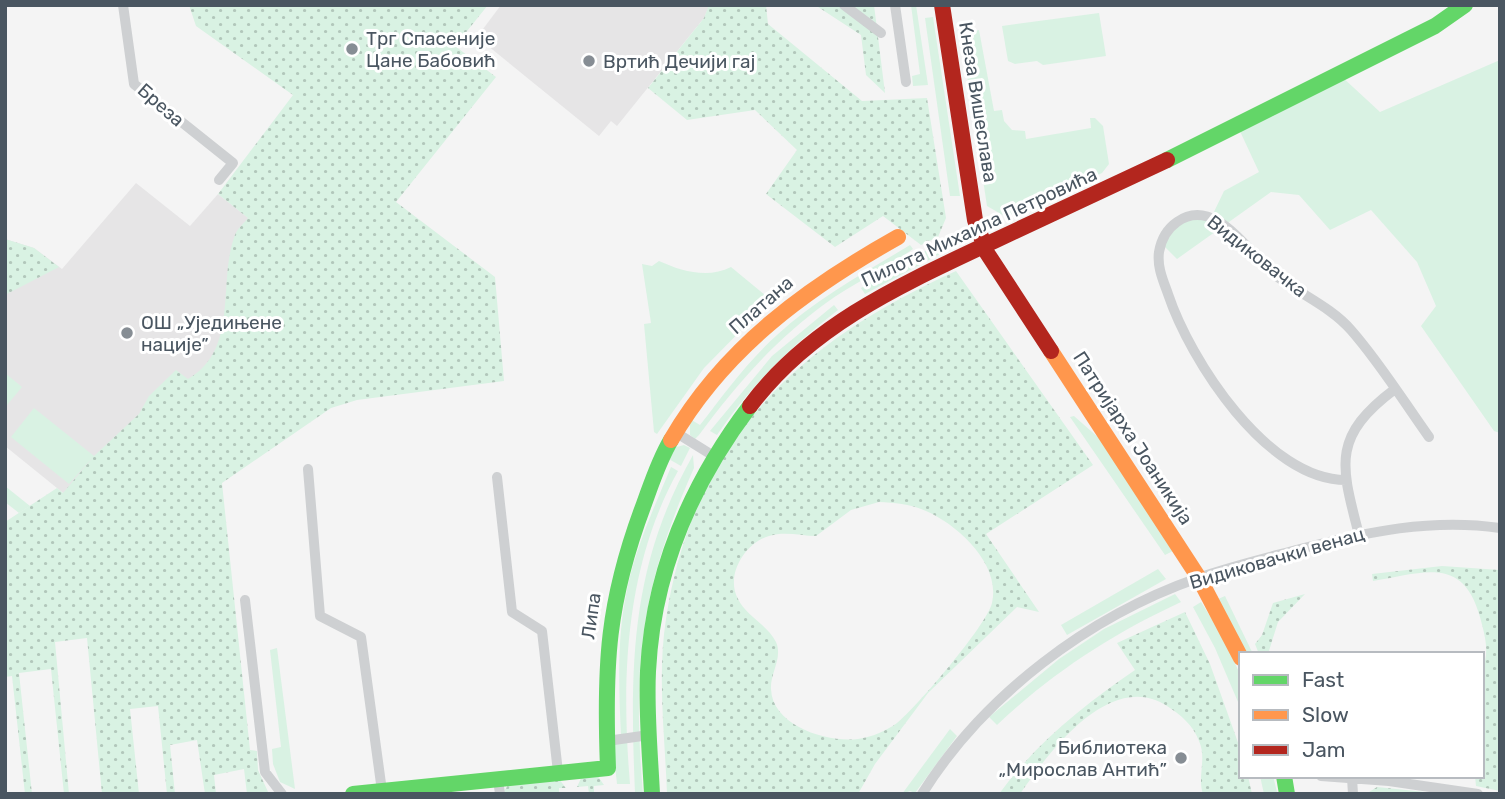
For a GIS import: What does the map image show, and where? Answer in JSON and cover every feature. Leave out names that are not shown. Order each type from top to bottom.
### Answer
[{"type":"main road","name":"Кнеза Вишеслава","points":[[942,5],[969,186],[984,246]]},
{"type":"main road","name":"Пилота Михаила Петровића","points":[[652,794],[647,690],[653,625],[674,544],[698,481],[712,456],[756,395],[807,345],[876,298],[1262,115],[1436,26],[1465,5]]},
{"type":"main road","name":"Платана","points":[[675,432],[730,360],[770,321],[822,281],[898,237]]},
{"type":"main road","name":"Патријарха Јоаникија","points":[[984,246],[1199,578],[1239,654]]},
{"type":"main road","name":"Липа","points":[[353,794],[444,784],[499,786],[558,772],[608,768],[606,659],[613,603],[639,513],[662,455],[675,432]]},
{"type":"street","name":"Бреза","points":[[123,5],[134,84],[233,163],[219,180]]},
{"type":"street","points":[[844,5],[881,33]]},
{"type":"street","points":[[895,5],[906,82]]},
{"type":"street","name":"Видиковачка","points":[[1346,480],[1320,477],[1283,455],[1256,434],[1220,390],[1183,332],[1159,268],[1159,253],[1168,230],[1189,215],[1212,217],[1272,273],[1343,321],[1430,437]]},
{"type":"street","points":[[1359,535],[1346,480],[1345,457],[1356,425],[1368,409],[1395,389]]},
{"type":"street","points":[[675,432],[712,456]]},
{"type":"street","points":[[307,469],[320,616],[361,637],[382,791]]},
{"type":"street","points":[[497,477],[512,612],[542,631],[558,772]]},
{"type":"street","name":"Видиковачки венац","points":[[922,794],[981,719],[1066,646],[1116,615],[1199,578],[1359,535],[1401,526],[1443,523],[1500,528]]},
{"type":"street","points":[[245,600],[265,772],[282,794]]},
{"type":"street","points":[[607,741],[649,735]]},
{"type":"street","points":[[1353,794],[1352,778],[1478,794]]},
{"type":"shaded area","name":"Вртић Дечији гај","points":[[501,5],[709,6],[704,18],[617,126],[611,121],[599,136],[477,37]]},
{"type":"shaded area","name":"ОШ „Уједињене нације”","points":[[136,183],[190,226],[218,194],[285,247],[356,247],[73,501],[5,446],[5,239],[34,248],[62,269]]},
{"type":"green space","points":[[189,5],[488,5],[455,46],[496,77],[396,202],[495,277],[504,381],[357,400],[331,408],[222,483],[250,750],[257,751],[258,770],[269,794],[247,794],[244,769],[214,775],[216,794],[205,794],[197,740],[170,745],[175,794],[167,794],[158,706],[130,709],[139,794],[102,794],[87,638],[55,642],[69,794],[64,794],[51,669],[19,673],[32,794],[25,794],[12,676],[5,677],[5,522],[57,488],[63,493],[94,456],[139,414],[149,396],[176,370],[188,379],[204,366],[215,350],[221,333],[230,253],[235,235],[248,218],[218,194],[293,95],[196,26]]},
{"type":"green space","points":[[709,5],[766,5],[768,24],[862,101],[927,98],[946,218],[938,237],[921,245],[883,216],[835,247],[766,194],[797,150],[755,110],[687,120],[648,88],[704,18]]},
{"type":"green space","points":[[815,5],[874,5],[885,93],[866,75],[861,35]]},
{"type":"green space","points":[[911,5],[916,5],[928,85],[913,86],[912,76],[920,74]]},
{"type":"green space","points":[[1099,13],[1106,56],[1043,65],[1037,61],[1015,64],[1008,61],[1002,26]]},
{"type":"green space","points":[[933,17],[960,196],[950,196],[925,18]]},
{"type":"green space","points":[[979,30],[994,111],[1002,110],[1004,121],[1012,130],[1025,131],[1026,139],[1091,128],[1090,118],[1095,118],[1103,126],[1109,164],[1102,173],[1006,217],[987,206],[962,43],[968,33]]},
{"type":"green space","points":[[1500,60],[1500,433],[1494,431],[1421,326],[1436,306],[1417,262],[1371,210],[1330,230],[1299,195],[1271,192],[1177,259],[1161,243],[1175,223],[1212,216],[1224,191],[1259,172],[1238,127],[1340,75],[1380,112]]},
{"type":"green space","points":[[5,239],[34,248],[59,267],[5,295]]},
{"type":"green space","points":[[939,243],[944,252],[865,294],[861,288]]},
{"type":"green space","points":[[910,245],[913,249],[807,317],[742,381],[699,435],[695,439],[690,435],[690,419],[700,425],[746,367],[792,322],[841,287]]},
{"type":"green space","points":[[659,261],[676,268],[704,273],[731,267],[771,300],[704,368],[657,434],[654,432],[644,324],[651,323],[642,264],[652,266]]},
{"type":"green space","points":[[956,271],[1093,465],[986,534],[1039,612],[1017,607],[928,693],[875,764],[858,794],[667,794],[662,684],[663,641],[680,556],[700,500],[728,450],[762,405],[801,366],[847,331],[899,299]],"holes":[[[879,502],[909,505],[926,511],[963,536],[984,560],[993,588],[992,603],[965,647],[897,723],[879,733],[858,739],[846,740],[818,735],[791,722],[774,702],[771,683],[778,648],[768,630],[738,599],[734,580],[736,570],[745,553],[760,540],[781,534],[816,536],[851,510]]]},
{"type":"green space","points":[[834,305],[838,310],[772,368],[717,435],[710,431],[772,356]]},
{"type":"green space","points":[[5,373],[22,387],[7,405],[5,404]]},
{"type":"green space","points":[[34,408],[94,456],[69,484],[11,437]]},
{"type":"green space","points":[[1074,416],[1100,439],[1173,551],[1165,555],[1070,417]]},
{"type":"green space","points":[[684,445],[690,448],[681,466],[667,458],[673,448]]},
{"type":"green space","points":[[693,455],[694,468],[662,551],[645,627],[639,705],[643,794],[635,794],[634,662],[645,579],[656,538]]},
{"type":"green space","points":[[671,467],[678,471],[660,508],[637,584],[627,664],[630,784],[617,784],[612,737],[621,736],[619,685],[622,617],[638,549]]},
{"type":"green space","points":[[5,486],[30,506],[19,513],[5,502]]},
{"type":"green space","points":[[1442,566],[1500,570],[1500,791],[1476,786],[1475,778],[1484,778],[1486,650],[1482,624],[1473,597],[1463,584],[1452,576],[1439,573],[1373,581],[1372,574]]},
{"type":"green space","points":[[1158,569],[1166,579],[1067,635],[1061,625]]},
{"type":"green space","points":[[1175,594],[1181,602],[1131,627],[1084,656],[1039,688],[997,725],[989,717],[1059,659],[1104,629]]},
{"type":"green space","points":[[1305,594],[1278,622],[1269,652],[1258,652],[1255,644],[1262,635],[1273,603]]},
{"type":"green space","points":[[1225,596],[1252,652],[1246,652],[1218,599]]},
{"type":"green space","points":[[1201,602],[1220,632],[1239,672],[1239,704],[1215,648],[1193,607]]},
{"type":"green space","points":[[1185,612],[1210,664],[1239,745],[1239,778],[1248,778],[1252,794],[1203,794],[1201,748],[1193,730],[1172,709],[1145,697],[1124,698],[1103,707],[1064,738],[1020,794],[999,794],[1013,775],[1062,726],[1135,670],[1117,643]]},
{"type":"green space","points":[[277,648],[295,789],[280,782],[273,764],[272,749],[281,747],[270,650]]},
{"type":"green space","points":[[950,729],[957,736],[915,793],[910,791],[902,794]]},
{"type":"green space","points":[[597,775],[604,785],[594,786],[594,794],[589,794],[588,786],[577,787],[582,776]]},
{"type":"green space","points":[[1260,778],[1274,778],[1277,792],[1264,794]]},
{"type":"green space","points":[[559,779],[566,788],[559,788],[559,794],[505,794],[504,791],[509,784]]},
{"type":"green space","points":[[1377,787],[1425,792],[1366,794]]},
{"type":"traffic: fast","points":[[1167,160],[1435,26],[1465,5]]},
{"type":"traffic: fast","points":[[652,794],[648,671],[651,634],[658,599],[667,564],[693,498],[710,466],[750,406]]},
{"type":"traffic: fast","points":[[353,794],[608,768],[608,665],[615,603],[632,539],[656,471],[671,440]]},
{"type":"traffic: fast","points":[[1284,778],[1287,794]]},
{"type":"traffic: slow","points":[[671,440],[716,377],[770,323],[832,277],[898,237]]},
{"type":"traffic: slow","points":[[1051,351],[1199,578],[1239,654]]},
{"type":"traffic: jam","points":[[942,5],[975,220],[987,253],[1051,351]]},
{"type":"traffic: jam","points":[[750,406],[774,377],[801,352],[861,309],[927,273],[1167,160]]},
{"type":"place","name":"Трг Спасеније Цане Бабовић","points":[[352,49]]},
{"type":"place","name":"Вртић Дечији гај","points":[[589,61]]},
{"type":"place","name":"ОШ „Уједињене нације”","points":[[127,333]]},
{"type":"place","name":"Библиотека „Мирослав Антић”","points":[[1181,758]]}]
